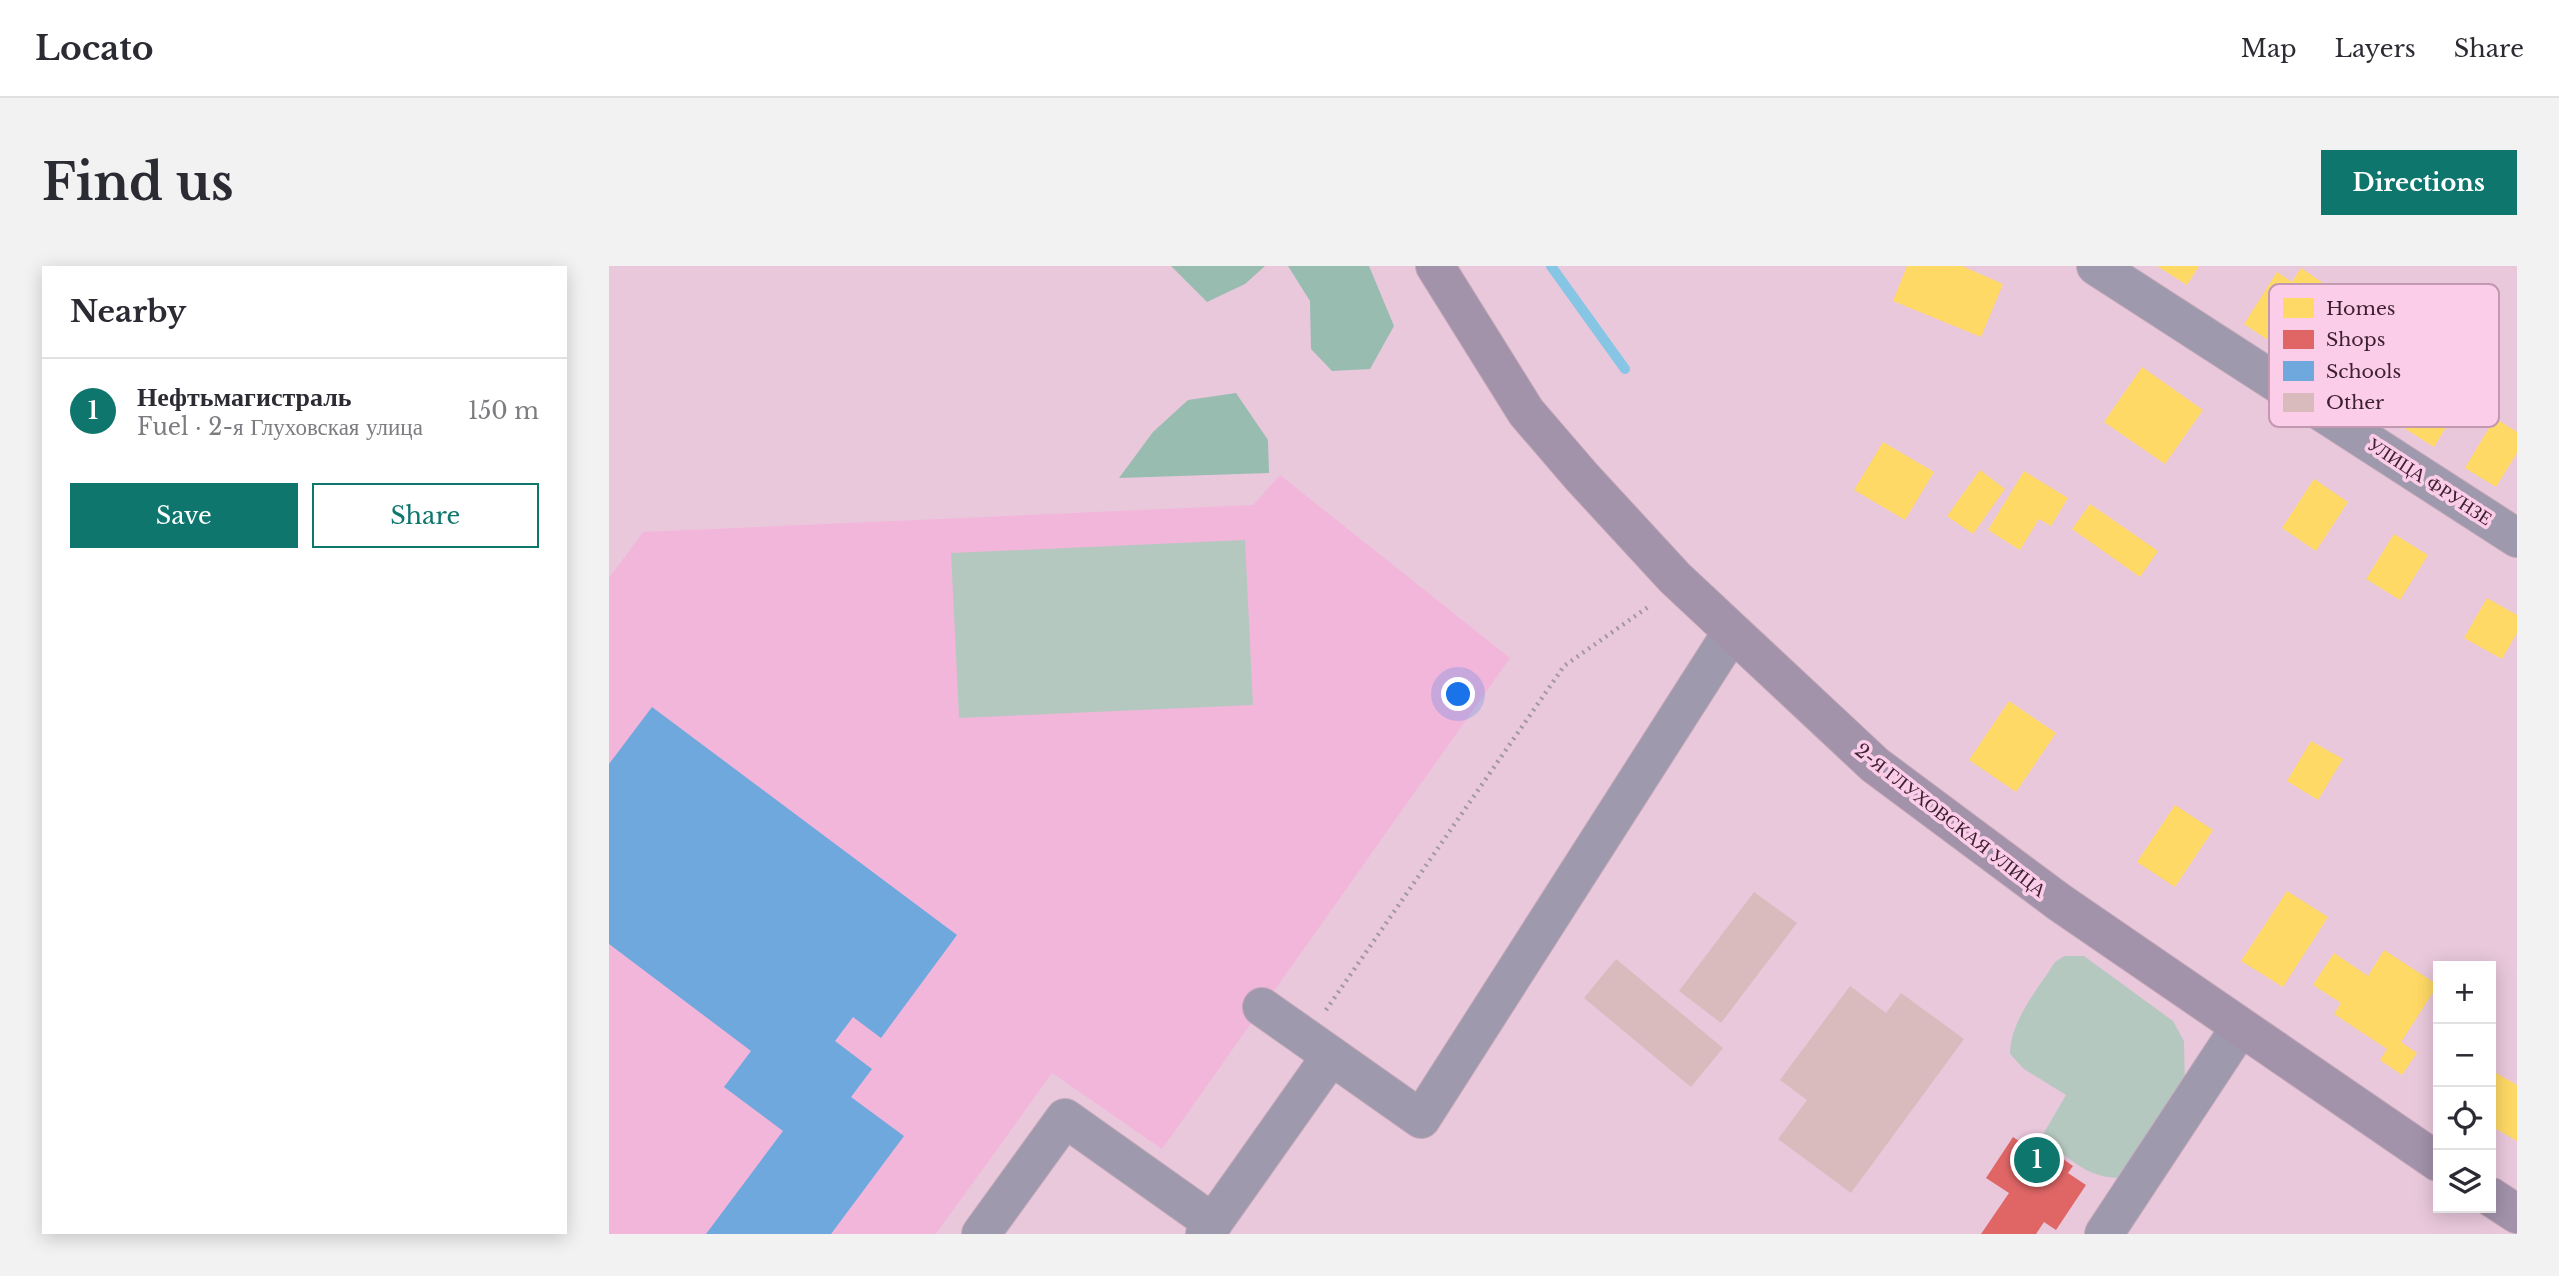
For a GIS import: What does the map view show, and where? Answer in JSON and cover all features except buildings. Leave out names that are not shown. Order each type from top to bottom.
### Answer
[{"type":"highway","name":"2-Я ГЛУХОВСКАЯ УЛИЦА","points":[[1435,266],[1526,412],[1581,477],[1675,578],[1875,765],[2059,902],[2239,1029],[2433,1159]]},
{"type":"highway","points":[[2496,1200],[2517,1214]]},
{"type":"street","name":"УЛИЦА ФРУНЗЕ","points":[[2096,266],[2269,378]]},
{"type":"street","name":"УЛИЦА ФРУНЗЕ","points":[[2345,427],[2517,538]]},
{"type":"street","points":[[1262,1007],[1420,1119],[1732,632]]},
{"type":"street","points":[[2104,1234],[2239,1029]]},
{"type":"street","points":[[981,1234],[1065,1118],[1209,1228],[1318,1047]]},
{"type":"path","points":[[1318,1047],[1564,666],[1648,607]]},
{"type":"shaded area","points":[[1280,475],[1510,658],[1162,1149],[1052,1073],[936,1234],[609,1234],[609,578],[643,532],[1253,505]]},
{"type":"green space","points":[[1171,266],[1265,266],[1245,284],[1207,302]]},
{"type":"green space","points":[[1288,266],[1369,266],[1394,326],[1370,369],[1332,371],[1311,349],[1310,301]]},
{"type":"green space","points":[[1236,393],[1268,440],[1269,473],[1119,478],[1153,432],[1188,400]]},
{"type":"green space","points":[[1245,540],[1253,705],[959,718],[951,553]]},
{"type":"green space","points":[[2064,956],[2084,956],[2173,1021],[2184,1041],[2185,1087],[2122,1178],[2088,1171],[2042,1136],[2066,1095],[2024,1069],[2010,1054],[2015,1030],[2026,1006],[2055,962]]},
{"type":"waterway","points":[[1551,266],[1625,369]]},
{"type":"place","name":"Нефтьмагистраль","points":[[2037,1160]]}]
